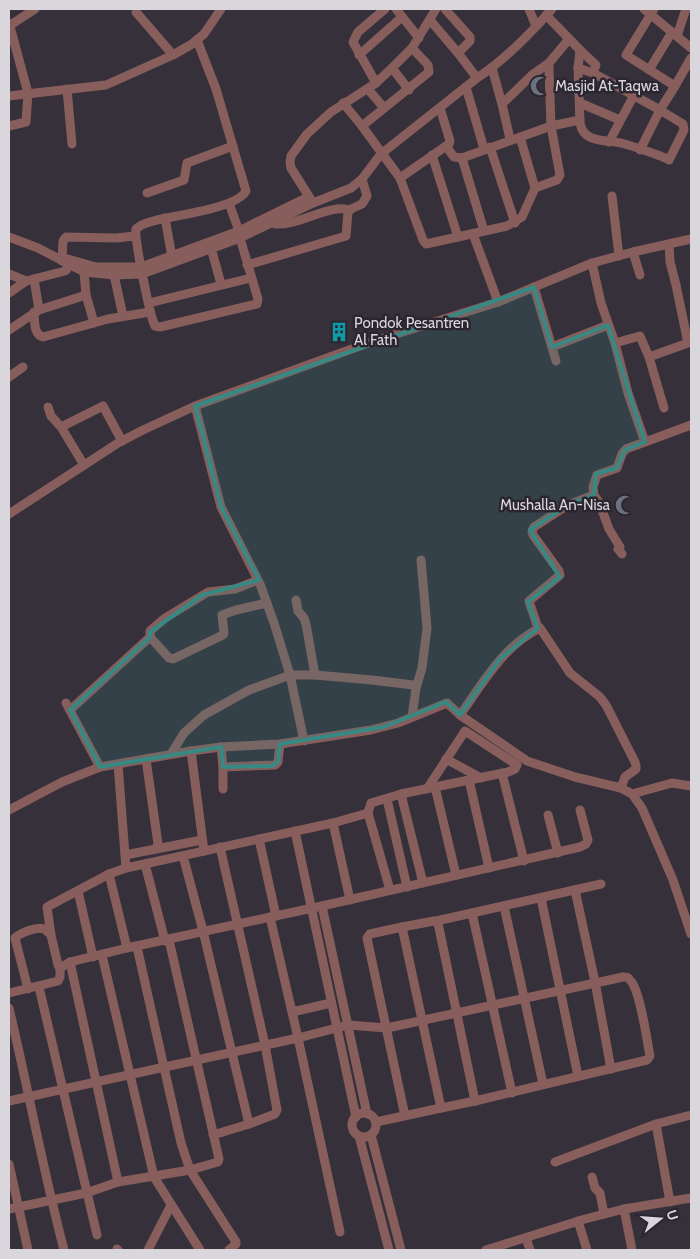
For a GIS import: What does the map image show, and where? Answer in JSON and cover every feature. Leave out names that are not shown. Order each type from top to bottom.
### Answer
[{"type":"street","points":[[9,126],[26,122],[28,93],[9,24],[35,9]]},
{"type":"street","points":[[9,96],[106,85],[173,55],[197,40],[211,26],[221,9]]},
{"type":"street","points":[[384,108],[354,45],[355,36],[385,9]]},
{"type":"street","points":[[396,9],[419,38]]},
{"type":"street","points":[[311,200],[291,168],[291,156],[318,123],[343,103],[372,86],[412,48],[436,9]]},
{"type":"street","points":[[445,9],[470,38],[470,41],[458,53]]},
{"type":"street","points":[[529,9],[536,26]]},
{"type":"street","points":[[649,70],[674,34],[686,9]]},
{"type":"street","points":[[675,86],[626,55],[650,11],[691,48]]},
{"type":"street","points":[[136,12],[173,55]]},
{"type":"street","points":[[64,261],[96,267],[142,271],[172,257],[211,248],[311,200],[351,188],[362,180],[381,154],[492,68],[549,12],[569,39],[596,66],[593,73]]},
{"type":"street","points":[[359,55],[402,17]]},
{"type":"street","points":[[430,20],[477,78]]},
{"type":"street","points":[[502,104],[532,75],[549,63],[569,39]]},
{"type":"street","points":[[197,40],[216,89],[246,191],[241,197],[228,204],[165,218],[139,226],[135,232],[153,324],[159,328],[258,303],[239,234],[228,204]]},
{"type":"street","points":[[362,126],[428,74],[430,70],[426,62],[412,48]]},
{"type":"street","points":[[578,68],[593,73],[682,123],[684,130],[669,160],[623,144],[599,141],[584,134],[580,120],[578,68],[580,50]]},
{"type":"street","points":[[640,150],[660,110],[691,58]]},
{"type":"street","points":[[535,188],[557,180],[560,177],[551,126],[549,63]]},
{"type":"street","points":[[392,68],[409,90]]},
{"type":"street","points":[[492,68],[510,139]]},
{"type":"street","points":[[466,87],[515,222]]},
{"type":"street","points":[[67,89],[72,144]]},
{"type":"street","points":[[609,142],[633,97]]},
{"type":"street","points":[[343,103],[400,178],[427,244],[503,227],[515,222],[523,215],[535,188],[520,137]]},
{"type":"street","points":[[580,103],[620,120]]},
{"type":"street","points":[[400,178],[446,146],[450,141],[440,108]]},
{"type":"street","points":[[446,146],[454,157],[462,158],[510,139],[551,126],[580,120]]},
{"type":"street","points":[[147,194],[184,180],[187,163],[233,146]]},
{"type":"street","points":[[432,155],[458,237]]},
{"type":"street","points":[[462,158],[484,231]]},
{"type":"street","points":[[272,223],[291,222],[340,208],[350,210],[362,204],[367,196],[362,180]]},
{"type":"street","points":[[612,196],[618,256]]},
{"type":"street","points":[[9,237],[38,248],[84,272],[114,275],[142,271],[272,223],[311,200]]},
{"type":"street","points":[[247,265],[345,237],[348,234],[347,219],[350,210]]},
{"type":"street","points":[[165,218],[172,257]]},
{"type":"street","points":[[474,234],[498,302]]},
{"type":"street","points":[[9,293],[30,280],[65,271],[67,269],[64,261],[64,241],[66,237],[116,238],[135,236]]},
{"type":"street","points":[[9,514],[122,441],[195,406],[371,342],[498,302],[592,263],[691,239]]},
{"type":"street","points":[[649,357],[688,344],[670,262],[669,244]]},
{"type":"street","points":[[211,248],[221,284]]},
{"type":"street","points":[[633,252],[640,274]]},
{"type":"street","points":[[592,263],[601,303],[645,442]]},
{"type":"street","points":[[84,272],[86,295],[94,323]]},
{"type":"street","points":[[9,274],[30,280]]},
{"type":"street","points":[[114,275],[123,316]]},
{"type":"street","points":[[30,280],[36,311],[36,332],[41,337],[123,316],[221,284],[251,278]]},
{"type":"street","points":[[534,287],[556,362]]},
{"type":"street","points":[[9,330],[36,311],[86,295]]},
{"type":"street","points":[[552,347],[608,325]]},
{"type":"street","points":[[615,343],[640,336],[649,357],[664,408]]},
{"type":"street","points":[[9,376],[23,367]]},
{"type":"street","points":[[61,427],[104,406],[122,441]]},
{"type":"street","points":[[195,406],[221,507],[258,580],[267,603],[290,675],[304,741]]},
{"type":"street","points":[[48,407],[48,413],[61,427],[84,465]]},
{"type":"street","points":[[622,554],[607,525],[599,502],[594,495],[593,487],[597,475],[617,468],[626,449],[691,425]]},
{"type":"street","points":[[594,495],[568,505],[532,529],[536,540],[560,573],[560,577],[529,601],[538,628],[541,628],[552,648],[570,673],[600,697],[614,720],[636,766],[625,776],[622,788]]},
{"type":"street","points":[[412,717],[416,688],[422,668],[427,628],[421,560]]},
{"type":"street","points":[[100,767],[68,707],[150,637],[152,629],[202,595],[215,590],[235,589],[258,580]]},
{"type":"street","points":[[296,600],[298,611],[306,624],[315,675]]},
{"type":"street","points":[[150,637],[169,658],[173,659],[223,635],[223,615],[267,603]]},
{"type":"street","points":[[460,715],[500,659],[538,628]]},
{"type":"street","points":[[171,754],[184,733],[204,714],[249,690],[290,675],[315,675],[398,683],[413,685],[416,688]]},
{"type":"street","points":[[9,810],[62,782],[100,767],[191,751],[221,747],[280,744],[378,728],[447,703],[460,715],[527,761],[575,777],[622,788],[632,794],[642,808],[688,911],[691,934]]},
{"type":"street","points":[[390,890],[368,813],[371,804],[402,794],[431,788],[468,780],[482,778],[502,773],[514,769],[517,765],[466,731],[464,731],[446,759],[431,788],[456,875]]},
{"type":"street","points":[[224,767],[275,765],[278,762],[280,744]]},
{"type":"street","points":[[221,747],[224,767],[223,788]]},
{"type":"street","points":[[191,751],[204,851]]},
{"type":"street","points":[[146,758],[158,844],[156,849]]},
{"type":"street","points":[[446,759],[482,778]]},
{"type":"street","points":[[118,764],[126,868]]},
{"type":"street","points":[[502,773],[524,861]]},
{"type":"street","points":[[468,780],[489,868]]},
{"type":"street","points":[[632,794],[672,783],[691,786]]},
{"type":"street","points":[[402,794],[423,883]]},
{"type":"street","points":[[387,799],[407,886]]},
{"type":"street","points":[[60,968],[70,962],[127,948],[167,941],[558,853],[586,844],[587,838],[580,810]]},
{"type":"street","points":[[9,993],[58,982],[60,968],[56,959],[47,907],[109,874],[126,868],[368,813]]},
{"type":"street","points":[[548,815],[558,853]]},
{"type":"street","points":[[333,822],[350,900]]},
{"type":"street","points":[[295,831],[356,1117]]},
{"type":"street","points":[[259,839],[292,1012],[340,1232]]},
{"type":"street","points":[[125,855],[202,840]]},
{"type":"street","points":[[213,1135],[275,1114],[277,1110],[220,847]]},
{"type":"street","points":[[183,856],[249,1124]]},
{"type":"street","points":[[9,1209],[86,1193],[118,1182],[190,1170],[218,1162],[219,1159],[197,1060],[167,941],[145,864]]},
{"type":"street","points":[[109,874],[127,948]]},
{"type":"street","points":[[405,1116],[367,938],[370,934],[601,884]]},
{"type":"street","points":[[575,890],[611,1069]]},
{"type":"street","points":[[78,891],[131,1075],[154,1177],[200,1250]]},
{"type":"street","points":[[541,898],[578,1076]]},
{"type":"street","points":[[322,906],[368,1114]]},
{"type":"street","points":[[504,906],[543,1084]]},
{"type":"street","points":[[472,913],[491,1006],[512,1093]]},
{"type":"street","points":[[436,921],[475,1100]]},
{"type":"street","points":[[402,927],[441,1108]]},
{"type":"street","points":[[28,989],[15,938],[20,934],[39,928],[43,928],[51,935]]},
{"type":"street","points":[[137,947],[181,1143],[190,1170],[235,1240],[236,1244],[229,1250]]},
{"type":"street","points":[[70,962],[118,1182]]},
{"type":"street","points":[[9,1101],[298,1038],[348,1025],[386,1028],[422,1022],[595,982],[623,977],[631,981],[636,992],[650,1056],[643,1061],[512,1093],[376,1122]]},
{"type":"street","points":[[39,987],[96,1235]]},
{"type":"street","points":[[292,1012],[332,1003]]},
{"type":"street","points":[[9,1008],[51,1200],[64,1250]]},
{"type":"street","points":[[359,1136],[367,1137],[376,1130],[376,1122],[368,1114],[359,1114],[352,1125],[359,1136],[390,1250]]},
{"type":"street","points":[[555,1162],[656,1124],[691,1115]]},
{"type":"street","points":[[656,1124],[670,1202]]},
{"type":"street","points":[[371,1135],[401,1250]]},
{"type":"street","points":[[9,1164],[28,1250]]},
{"type":"street","points":[[592,1177],[594,1188],[600,1193],[604,1214]]},
{"type":"street","points":[[486,1250],[604,1214],[691,1198]]},
{"type":"street","points":[[148,1250],[171,1205]]},
{"type":"street","points":[[624,1209],[632,1250]]},
{"type":"street","points":[[578,1221],[587,1250]]},
{"type":"street","points":[[526,1238],[530,1250]]},
{"type":"highlighted area","points":[[534,287],[552,347],[608,325],[645,442],[625,450],[617,468],[596,474],[594,495],[568,505],[530,530],[560,577],[528,602],[538,628],[500,659],[460,715],[446,702],[384,727],[280,744],[278,762],[272,766],[223,767],[221,747],[100,767],[70,710],[150,637],[150,632],[202,595],[259,580],[221,507],[195,406]]},
{"type":"place","name":"Masjid At-Taqwa","points":[[540,86]]},
{"type":"place","name":"Pondok Pesantren Al Fath","points":[[339,332]]},
{"type":"place","name":"Mushalla An-Nisa","points":[[625,505]]}]
